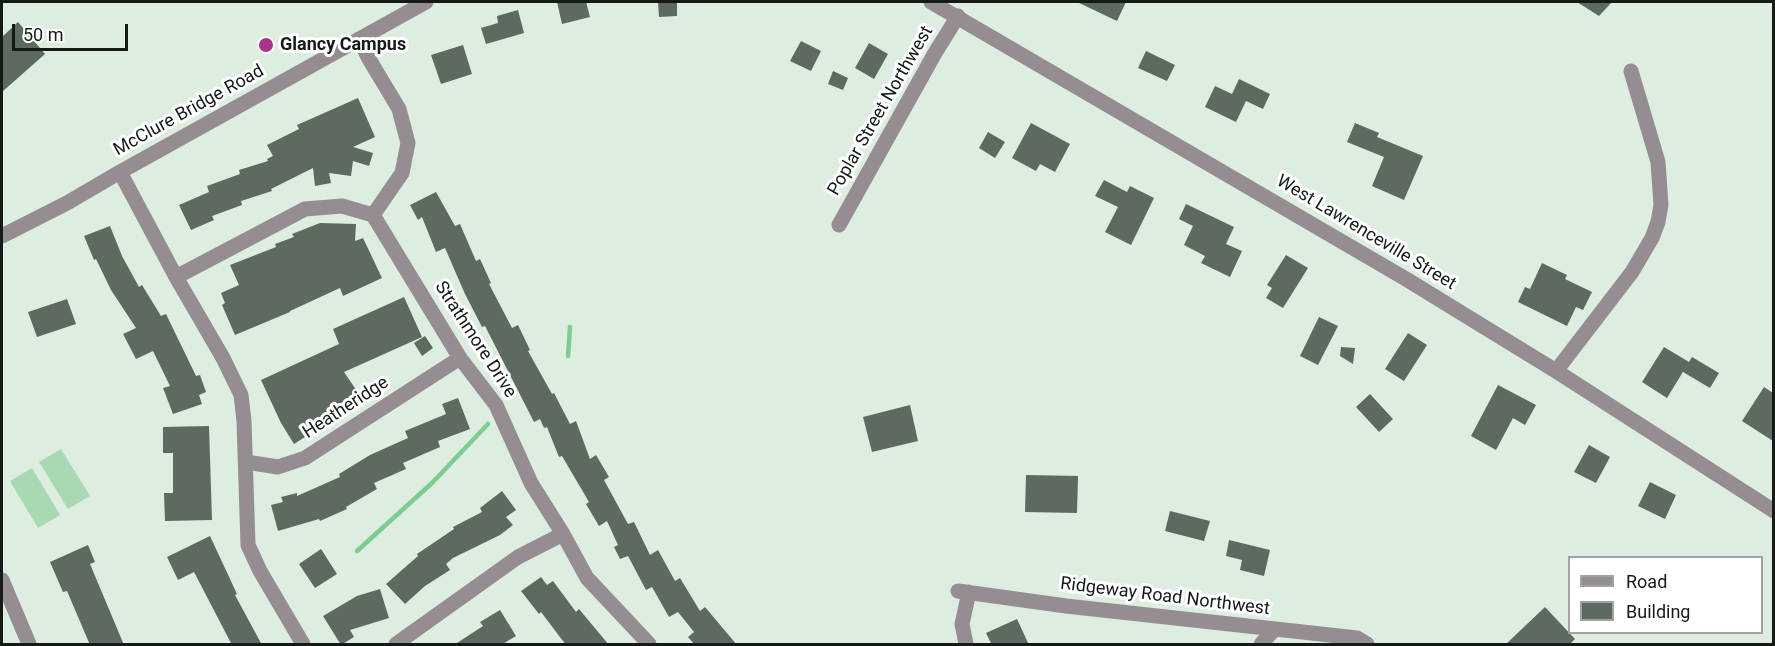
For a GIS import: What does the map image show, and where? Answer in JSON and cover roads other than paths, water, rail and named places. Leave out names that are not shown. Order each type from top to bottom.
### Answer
[{"type":"street","name":"McClure Bridge Road","points":[[2,236],[67,203],[426,2]]},
{"type":"street","name":"West Lawrenceville Street","points":[[930,2],[958,16],[1406,279],[1556,371],[1773,511]]},
{"type":"street","name":"Poplar Street Northwest","points":[[839,225],[958,16]]},
{"type":"street","points":[[176,277],[305,209],[342,206],[373,215],[402,174],[408,143],[399,109],[359,39]]},
{"type":"street","points":[[1556,371],[1632,272],[1652,238],[1658,222],[1661,206],[1658,162],[1631,71]]},
{"type":"street","points":[[120,172],[176,277],[223,358],[241,395],[246,462],[248,544],[260,571],[303,645]]},
{"type":"street","name":"Strathmore Drive","points":[[373,215],[459,358],[496,405],[531,483],[587,578],[649,645]]},
{"type":"street","name":"Heatheridge","points":[[246,462],[278,467],[305,458],[459,358]]},
{"type":"street","points":[[396,645],[518,557],[563,534]]},
{"type":"street","points":[[2,580],[29,645]]},
{"type":"street","name":"Ridgeway Road Northwest","points":[[966,645],[962,624],[963,591],[1066,606],[1357,638],[1368,645]]},
{"type":"street","points":[[1261,645],[1275,629]]},
{"type":"waterway","points":[[568,356],[570,327]]},
{"type":"waterway","points":[[357,551],[432,483],[488,424]]},
{"type":"place","name":"Glancy Campus","points":[[266,45]]}]
